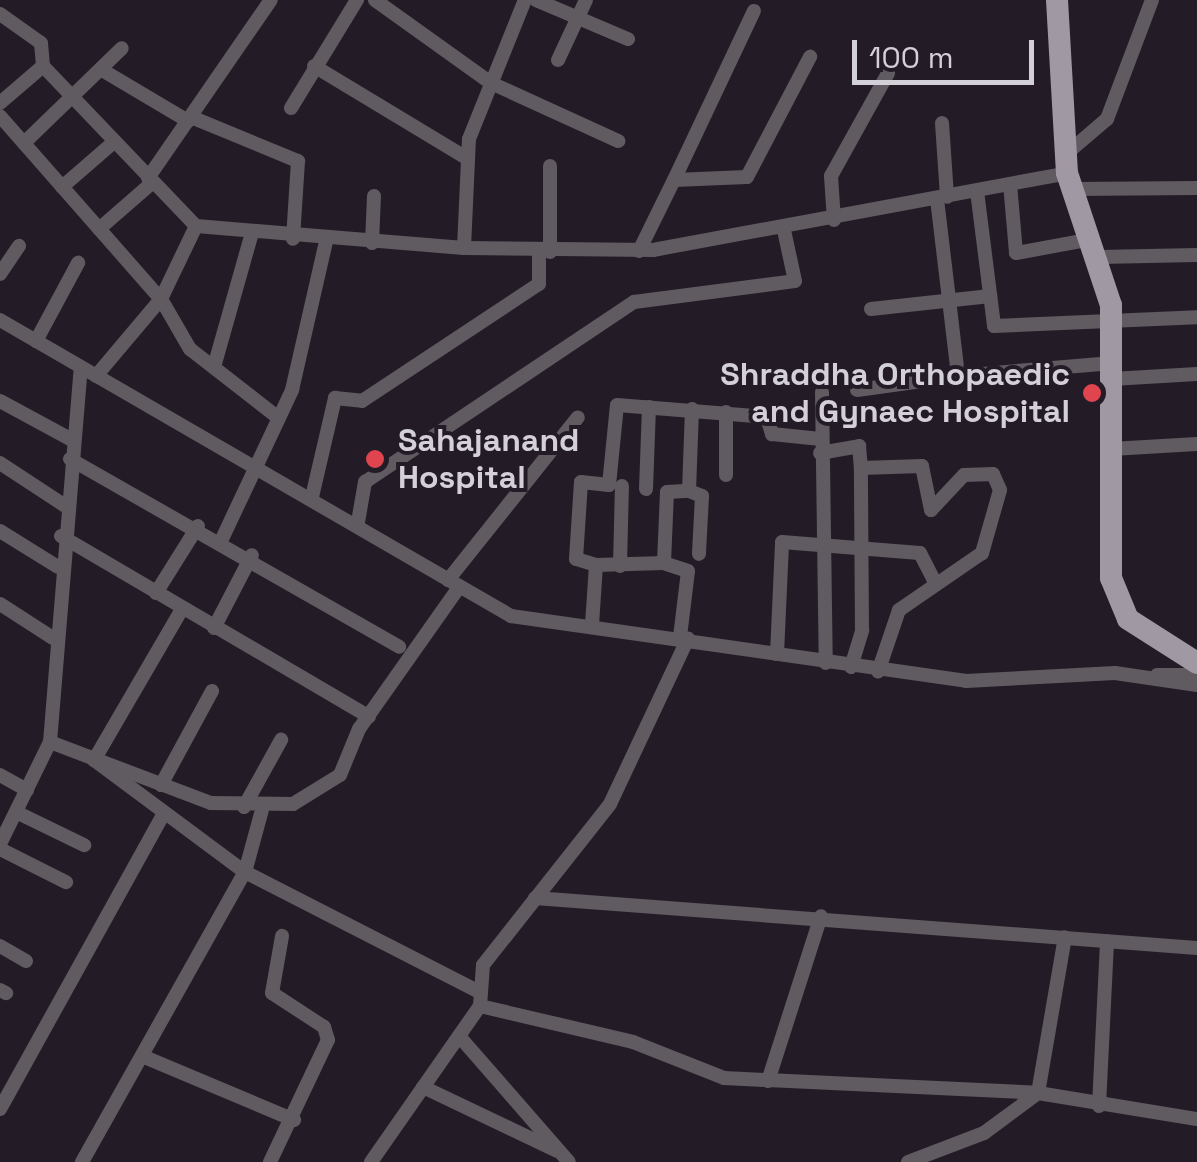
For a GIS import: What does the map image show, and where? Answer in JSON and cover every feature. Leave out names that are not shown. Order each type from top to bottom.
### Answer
[{"type":"main road","points":[[1057,0],[1069,172],[1096,248],[1112,317],[1111,578],[1144,635],[1197,662]]},
{"type":"main road","points":[[1111,578],[1158,628],[1197,647]]},
{"type":"street","points":[[99,228],[150,181],[271,0]]},
{"type":"street","points":[[291,108],[357,0]]},
{"type":"street","points":[[375,0],[491,84],[618,141]]},
{"type":"street","points":[[558,60],[586,0]]},
{"type":"street","points":[[1069,172],[1108,119],[1152,0]]},
{"type":"street","points":[[464,248],[468,159],[491,84],[525,1],[628,39]]},
{"type":"street","points":[[639,250],[754,12]]},
{"type":"street","points":[[0,14],[41,44],[43,66],[196,226],[293,239],[544,252],[639,250],[784,230],[1069,172],[1197,188]]},
{"type":"street","points":[[24,143],[76,100],[122,48]]},
{"type":"street","points":[[674,180],[747,177],[810,57]]},
{"type":"street","points":[[2,97],[43,66]]},
{"type":"street","points":[[314,66],[468,159]]},
{"type":"street","points":[[102,70],[190,119],[298,161],[293,239]]},
{"type":"street","points":[[834,220],[831,176],[888,73]]},
{"type":"street","points":[[0,116],[161,299],[190,349],[276,416]]},
{"type":"street","points":[[942,124],[948,300],[958,376]]},
{"type":"street","points":[[62,186],[114,142]]},
{"type":"street","points":[[312,498],[335,398],[362,401],[539,284],[550,166]]},
{"type":"street","points":[[1010,184],[1016,253],[1096,248],[1197,255]]},
{"type":"street","points":[[976,191],[994,326],[1112,317],[1197,317]]},
{"type":"street","points":[[372,243],[374,196]]},
{"type":"street","points":[[96,376],[161,299],[196,226]]},
{"type":"street","points":[[358,522],[365,482],[634,302],[795,281],[784,230]]},
{"type":"street","points":[[214,367],[252,234]]},
{"type":"street","points":[[222,538],[260,472],[276,416],[292,390],[326,240]]},
{"type":"street","points":[[0,274],[19,246]]},
{"type":"street","points":[[36,341],[78,263]]},
{"type":"street","points":[[871,309],[990,296]]},
{"type":"street","points":[[0,320],[260,472],[358,522],[453,584],[511,616],[684,638],[878,672],[966,681],[1197,675]]},
{"type":"street","points":[[66,882],[0,846],[50,742],[58,567],[81,367]]},
{"type":"street","points":[[858,390],[958,376],[1112,371],[1197,374]]},
{"type":"street","points":[[822,392],[818,544],[826,663]]},
{"type":"street","points":[[0,401],[72,440]]},
{"type":"street","points":[[620,566],[615,486],[616,404],[767,417],[772,434],[820,446],[859,446],[862,630],[851,667]]},
{"type":"street","points":[[646,489],[649,407]]},
{"type":"street","points":[[688,490],[692,409]]},
{"type":"street","points":[[726,412],[726,476]]},
{"type":"street","points":[[50,742],[161,784],[244,807],[262,810],[293,804],[340,775],[368,718],[453,584],[578,417]]},
{"type":"street","points":[[1111,449],[1197,444]]},
{"type":"street","points":[[70,459],[252,555],[399,647]]},
{"type":"street","points":[[0,463],[64,505]]},
{"type":"street","points":[[861,468],[922,466],[931,510],[964,474],[992,474],[1000,483],[982,553],[900,610],[878,672]]},
{"type":"street","points":[[371,1162],[459,1036],[480,999],[483,966],[610,804],[684,638],[688,571],[664,563],[596,566],[576,559],[581,482],[667,492],[688,490],[702,496],[699,554]]},
{"type":"street","points":[[664,563],[667,492]]},
{"type":"street","points":[[156,593],[198,526]]},
{"type":"street","points":[[0,532],[58,567]]},
{"type":"street","points":[[61,536],[368,718]]},
{"type":"street","points":[[777,654],[782,542],[920,554],[936,584]]},
{"type":"street","points":[[214,628],[252,555]]},
{"type":"street","points":[[592,626],[596,566]]},
{"type":"street","points":[[0,604],[53,638]]},
{"type":"street","points":[[94,760],[182,609]]},
{"type":"street","points":[[1141,678],[1197,685]]},
{"type":"street","points":[[161,784],[212,690]]},
{"type":"street","points":[[244,807],[282,740]]},
{"type":"street","points":[[94,760],[162,816],[246,872],[480,999],[633,1042],[700,1073],[768,1081],[1038,1093],[1197,1119]]},
{"type":"street","points":[[0,774],[26,790]]},
{"type":"street","points":[[82,1162],[246,872],[262,810]]},
{"type":"street","points":[[16,812],[84,845]]},
{"type":"street","points":[[0,1109],[162,816]]},
{"type":"street","points":[[535,898],[821,916],[1197,948]]},
{"type":"street","points":[[768,1081],[821,916]]},
{"type":"street","points":[[270,1162],[294,1120],[328,1040],[324,1027],[272,993],[282,936]]},
{"type":"street","points":[[908,1162],[984,1132],[1038,1093],[1065,937]]},
{"type":"street","points":[[1099,1106],[1107,941]]},
{"type":"street","points":[[0,946],[26,960]]},
{"type":"street","points":[[459,1036],[566,1158]]},
{"type":"street","points":[[142,1056],[294,1120]]},
{"type":"street","points":[[423,1087],[566,1158]]},
{"type":"place","name":"Shraddha Orthopaedic and Gynaec Hospital","points":[[1092,393]]},
{"type":"place","name":"Sahajanand Hospital","points":[[375,459]]}]
